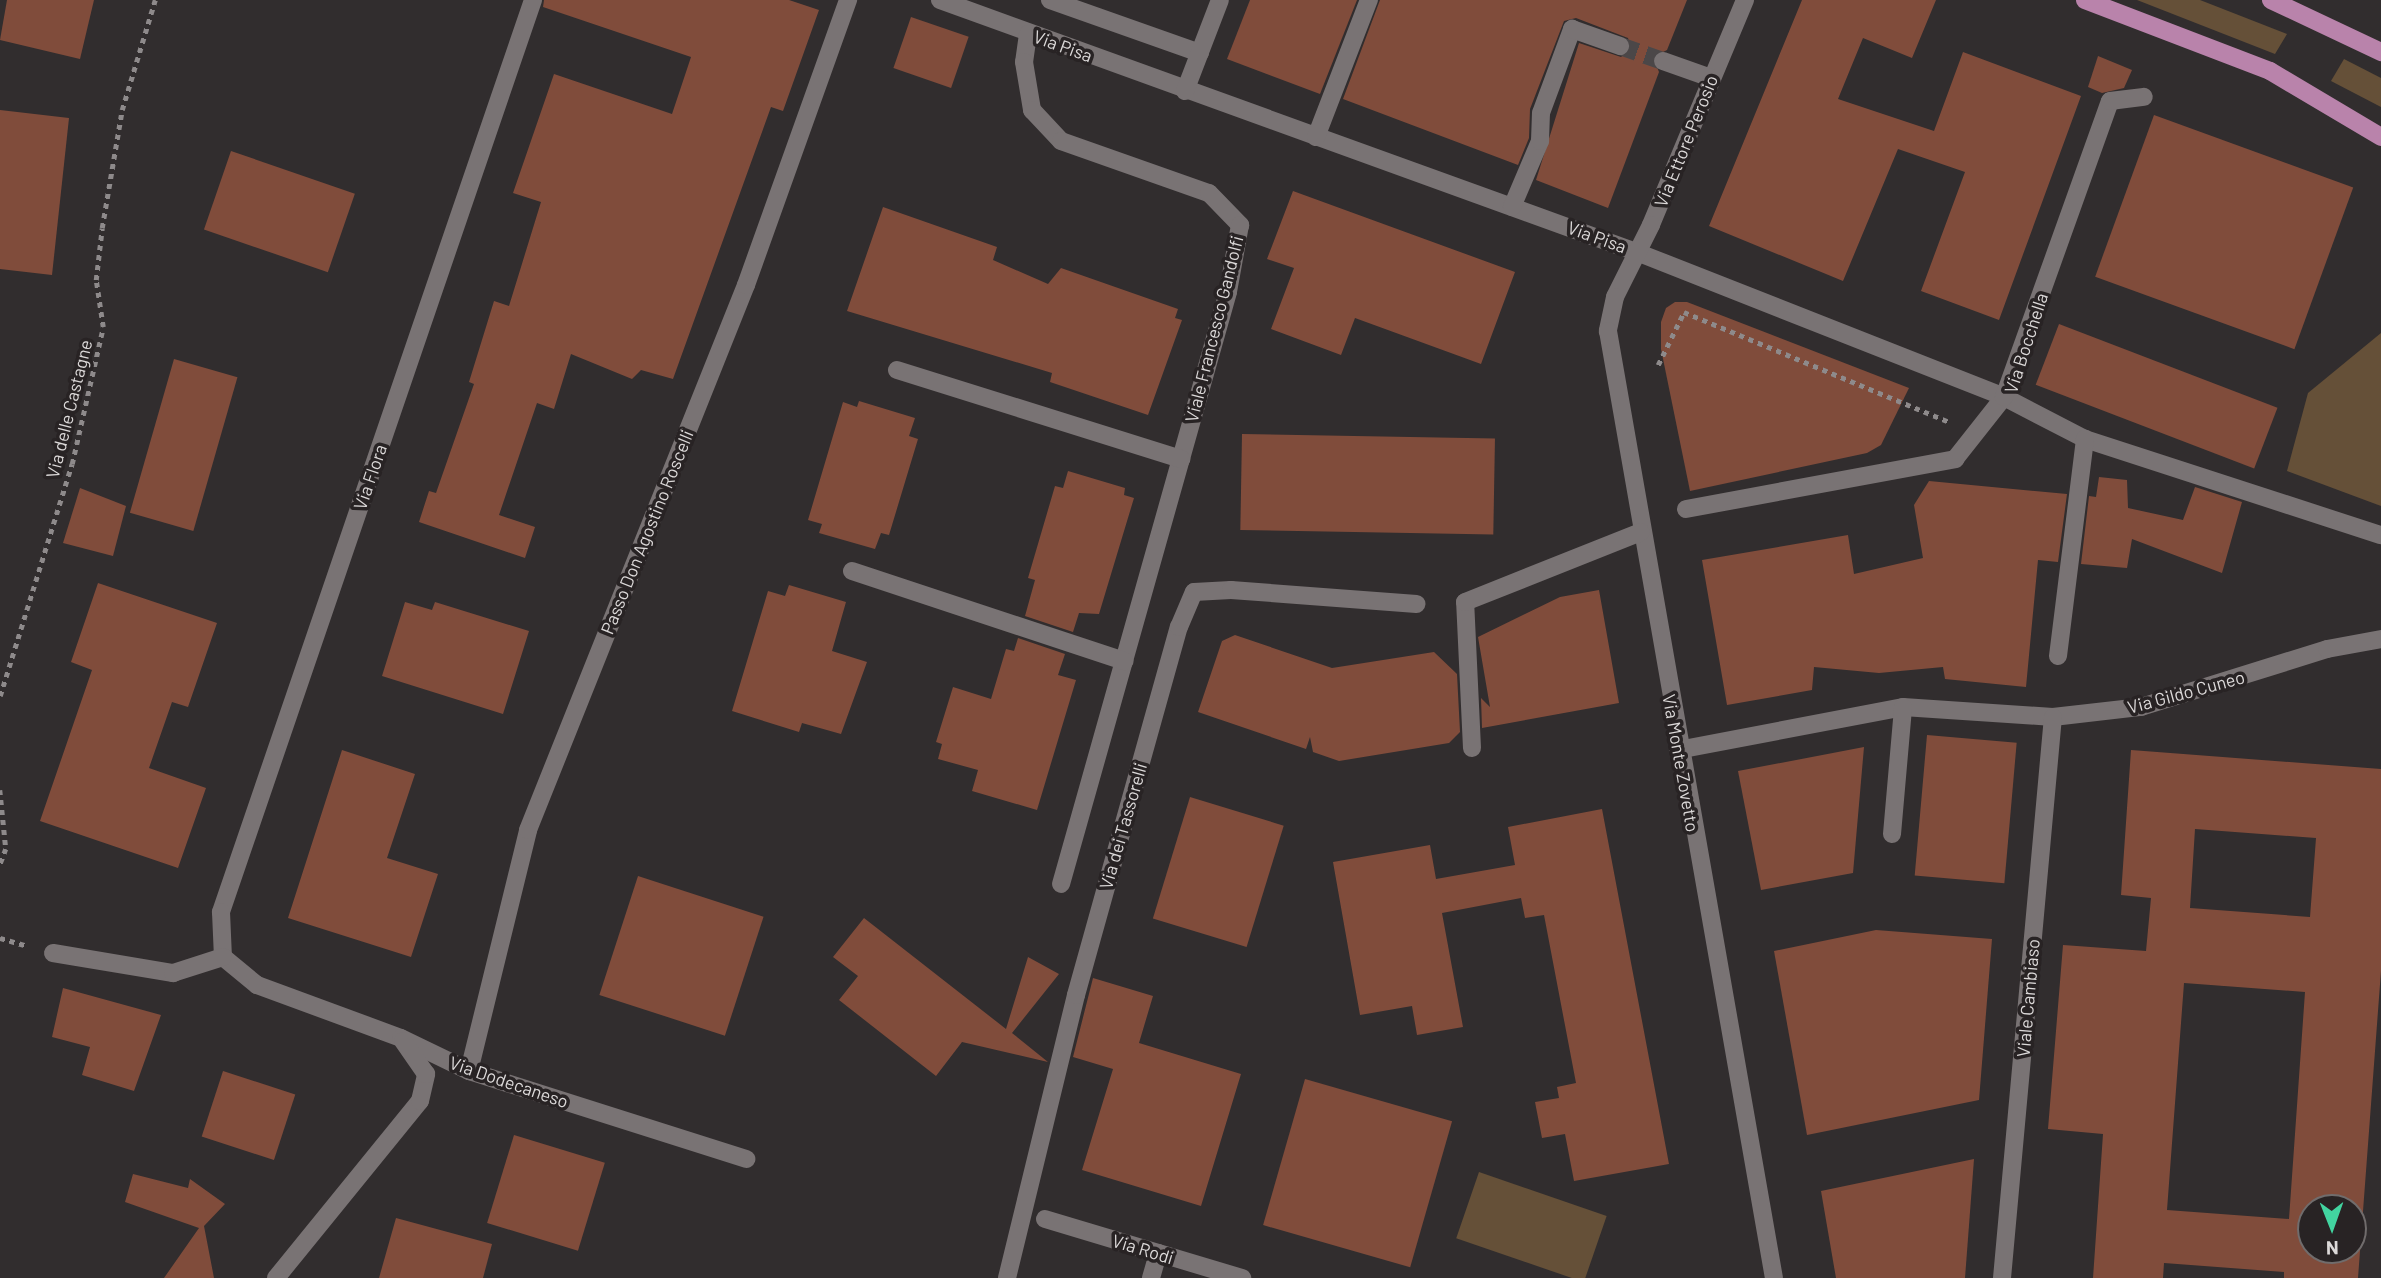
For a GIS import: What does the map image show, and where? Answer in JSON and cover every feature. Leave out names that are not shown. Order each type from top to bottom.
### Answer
[{"type":"main road","points":[[2085,0],[2270,71],[2381,137]]},
{"type":"main road","points":[[2271,0],[2380,48]]},
{"type":"street","name":"Via Flora","points":[[223,957],[221,912],[533,0]]},
{"type":"street","name":"Passo Don Agostino Roscelli","points":[[469,1072],[528,830],[746,285],[848,0]]},
{"type":"street","name":"Via Pisa","points":[[940,0],[1185,91],[1639,253],[2004,397]]},
{"type":"street","points":[[1050,0],[1200,53]]},
{"type":"street","points":[[1185,91],[1220,0]]},
{"type":"street","points":[[1316,137],[1369,0]]},
{"type":"street","name":"Via Ettore Perosio","points":[[1731,28],[1733,0]]},
{"type":"street","name":"Via Ettore Perosio","points":[[1639,253],[1745,0]]},
{"type":"street","points":[[1512,207],[1539,141],[1541,113],[1572,29],[1620,46]]},
{"type":"street","name":"Viale Francesco Gandolfi","points":[[1028,34],[1024,62],[1032,110],[1061,141],[1209,193],[1240,225],[1228,292],[1062,884]]},
{"type":"street","points":[[1663,61],[1712,78]]},
{"type":"street","name":"Via Bocchella","points":[[2144,97],[2110,101],[2004,397],[2085,439],[2381,535]]},
{"type":"street","name":"Via Monte Zovetto","points":[[1639,253],[1615,297],[1608,331],[1678,750],[1774,1278]]},
{"type":"street","points":[[897,370],[1181,459]]},
{"type":"street","points":[[1686,509],[1955,459],[1973,432],[2004,397]]},
{"type":"street","points":[[2058,656],[2085,439]]},
{"type":"street","points":[[1472,748],[1465,602],[1641,532]]},
{"type":"street","points":[[852,571],[1124,661]]},
{"type":"street","name":"Via dei Tassorelli","points":[[1007,1278],[1076,995],[1179,627],[1194,592],[1231,590],[1416,604]]},
{"type":"street","name":"Via Gildo Cuneo","points":[[1678,750],[1903,707],[2053,717],[2141,708],[2328,649],[2381,639]]},
{"type":"street","points":[[1892,834],[1903,707]]},
{"type":"street","name":"Viale Cambiaso","points":[[2002,1278],[2053,717]]},
{"type":"street","points":[[53,953],[173,973],[223,957],[257,985],[401,1038]]},
{"type":"street","name":"Via Dodecaneso","points":[[401,1038],[469,1072],[746,1159]]},
{"type":"street","name":"Via Dodecaneso","points":[[276,1278],[419,1101],[426,1074],[401,1038]]},
{"type":"street","name":"Via Rodi","points":[[1045,1219],[1242,1278]]},
{"type":"street","points":[[1150,1278],[1158,1253]]},
{"type":"path","name":"Via delle Castagne","points":[[0,696],[72,464],[103,327],[96,280],[102,228],[122,110],[155,0]]},
{"type":"path","points":[[1658,365],[1684,312],[1973,432]]},
{"type":"path","points":[[0,790],[6,849],[0,865]]},
{"type":"shaded area","points":[[2137,0],[2200,0],[2287,34],[2275,54]]},
{"type":"shaded area","points":[[2344,59],[2381,78],[2381,107],[2331,81]]},
{"type":"shaded area","points":[[2381,333],[2381,506],[2287,471],[2308,393]]},
{"type":"shaded area","points":[[1479,1172],[1607,1216],[1585,1278],[1572,1278],[1456,1238]]},
{"type":"building","points":[[7,0],[94,0],[80,59],[0,40]]},
{"type":"building","points":[[544,0],[789,0],[819,10],[783,111],[771,107],[673,379],[641,370],[632,379],[571,354],[554,409],[537,403],[499,515],[535,527],[525,558],[419,522],[429,491],[436,493],[474,384],[469,382],[494,301],[509,306],[541,202],[513,193],[554,74],[672,114],[691,57],[543,7]]},
{"type":"building","points":[[1250,0],[1357,0],[1320,94],[1227,59]]},
{"type":"building","points":[[1380,0],[1687,0],[1667,50],[1653,57],[1659,72],[1608,208],[1536,180],[1579,43],[1621,57],[1631,49],[1628,38],[1576,18],[1564,21],[1530,109],[1529,138],[1518,165],[1343,99]]},
{"type":"building","points":[[1802,0],[1936,0],[1912,58],[1863,38],[1838,99],[1934,131],[1963,52],[2081,96],[1999,320],[1921,291],[1965,172],[1898,149],[1843,281],[1709,226]]},
{"type":"building","points":[[911,17],[969,37],[951,88],[893,68]]},
{"type":"building","points":[[2098,56],[2132,70],[2124,88],[2102,93],[2088,87]]},
{"type":"building","points":[[0,110],[69,118],[52,275],[0,269]]},
{"type":"building","points":[[2154,115],[2353,188],[2294,349],[2095,277]]},
{"type":"building","points":[[231,151],[355,194],[328,272],[204,229]]},
{"type":"building","points":[[1293,191],[1515,272],[1481,364],[1355,318],[1341,355],[1271,329],[1294,268],[1267,259]]},
{"type":"building","points":[[883,207],[997,247],[993,260],[1048,284],[1061,268],[1178,309],[1175,318],[1182,320],[1148,415],[1050,382],[1052,373],[847,311]]},
{"type":"building","points":[[1675,302],[1687,302],[1909,388],[1881,445],[1867,453],[1690,491],[1661,349],[1661,322],[1666,308]]},
{"type":"building","points":[[2059,324],[2277,408],[2254,469],[2036,385]]},
{"type":"building","points":[[174,359],[237,377],[193,531],[130,513]]},
{"type":"building","points":[[859,401],[915,418],[909,436],[918,439],[889,535],[881,533],[875,549],[819,533],[822,524],[808,520],[843,402],[857,407]]},
{"type":"building","points":[[1242,434],[1495,438],[1493,534],[1240,530]]},
{"type":"building","points":[[1068,471],[1125,488],[1124,495],[1134,498],[1099,614],[1079,613],[1073,632],[1025,616],[1035,580],[1028,578],[1055,486],[1063,488]]},
{"type":"building","points":[[2099,477],[2127,480],[2128,508],[2183,520],[2195,487],[2242,502],[2222,573],[2132,539],[2127,568],[2081,564],[2089,496],[2096,497]]},
{"type":"building","points":[[1929,481],[2067,494],[2058,562],[2038,560],[2026,687],[1945,679],[1943,667],[1879,673],[1814,667],[1812,690],[1727,705],[1702,560],[1848,535],[1854,574],[1923,558],[1914,505]]},
{"type":"building","points":[[80,488],[126,506],[113,556],[63,543]]},
{"type":"building","points":[[98,583],[217,623],[188,707],[172,702],[149,768],[206,788],[178,868],[40,821],[92,670],[71,662]]},
{"type":"building","points":[[789,585],[846,602],[832,651],[867,662],[841,734],[802,723],[799,732],[732,711],[768,591],[785,596]]},
{"type":"building","points":[[1599,590],[1619,703],[1482,728],[1481,698],[1490,707],[1478,637],[1560,597]]},
{"type":"building","points":[[405,602],[432,610],[435,602],[529,631],[503,714],[382,676]]},
{"type":"building","points":[[1235,635],[1332,668],[1434,652],[1457,674],[1460,732],[1449,743],[1339,761],[1313,752],[1310,737],[1306,749],[1198,712],[1222,641]]},
{"type":"building","points":[[1018,638],[1065,654],[1058,675],[1076,680],[1037,810],[972,791],[978,770],[938,759],[942,744],[936,742],[953,687],[991,699],[1006,649],[1014,651]]},
{"type":"building","points":[[1927,735],[2017,743],[2004,883],[1915,875]]},
{"type":"building","points":[[1864,747],[1853,873],[1761,890],[1738,771]]},
{"type":"building","points":[[342,750],[415,774],[387,858],[438,874],[411,957],[288,918]]},
{"type":"building","points":[[2131,750],[2381,769],[2381,971],[2364,1194],[2297,1194],[2297,1264],[2359,1264],[2358,1278],[2284,1278],[2284,1272],[2164,1263],[2163,1278],[2093,1278],[2103,1134],[2048,1129],[2063,945],[2146,951],[2151,898],[2121,895]],"holes":[[[2195,829],[2316,838],[2310,917],[2190,908]],[[2184,983],[2305,992],[2289,1219],[2167,1210]]]},
{"type":"building","points":[[1190,797],[1284,826],[1247,947],[1153,918]]},
{"type":"building","points":[[1602,809],[1669,1164],[1574,1181],[1565,1134],[1542,1138],[1535,1102],[1559,1098],[1557,1087],[1576,1083],[1544,915],[1525,918],[1521,898],[1442,913],[1463,1027],[1417,1035],[1412,1006],[1360,1015],[1333,862],[1430,845],[1436,879],[1515,865],[1508,827]]},
{"type":"building","points":[[638,876],[764,917],[725,1036],[599,995]]},
{"type":"building","points":[[864,918],[1006,1029],[1028,957],[1059,974],[1012,1033],[1048,1062],[962,1042],[936,1076],[839,1000],[858,976],[833,957]]},
{"type":"building","points":[[1876,930],[1992,939],[1979,1100],[1807,1135],[1774,951]]},
{"type":"building","points":[[1093,978],[1153,996],[1139,1043],[1241,1074],[1201,1206],[1082,1170],[1113,1069],[1073,1057]]},
{"type":"building","points":[[63,988],[161,1015],[134,1091],[82,1075],[90,1047],[52,1037]]},
{"type":"building","points":[[223,1071],[295,1094],[274,1160],[202,1137]]},
{"type":"building","points":[[1305,1079],[1452,1121],[1410,1267],[1263,1225]]},
{"type":"building","points":[[514,1135],[605,1163],[578,1251],[487,1223]]},
{"type":"building","points":[[1974,1159],[1965,1278],[1836,1278],[1821,1191]]},
{"type":"building","points":[[133,1174],[188,1188],[190,1179],[225,1204],[204,1226],[214,1278],[164,1278],[199,1228],[125,1202]]},
{"type":"building","points":[[396,1218],[492,1244],[483,1278],[379,1278]]},
{"type":"tunnel","points":[[1620,46],[1663,61]]}]
